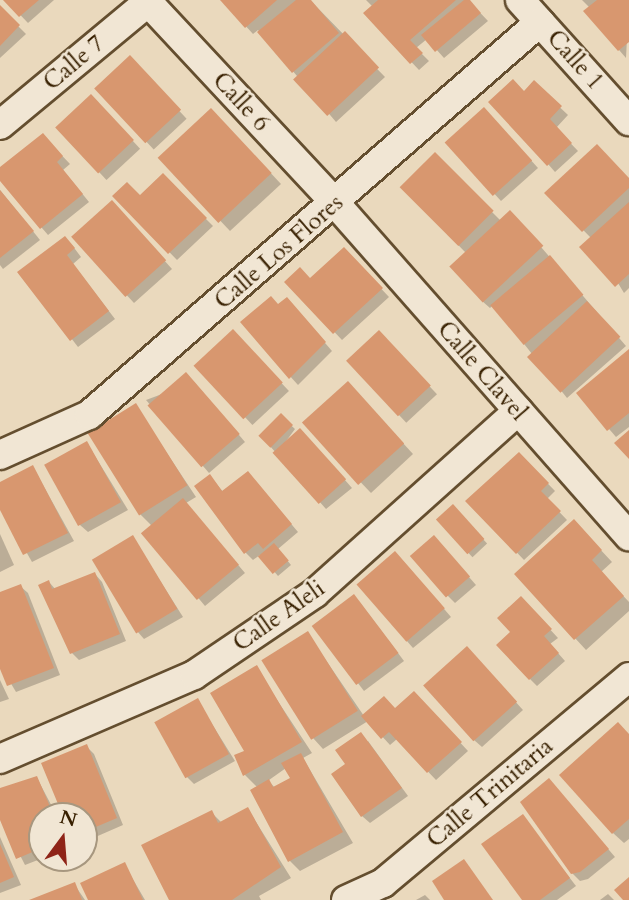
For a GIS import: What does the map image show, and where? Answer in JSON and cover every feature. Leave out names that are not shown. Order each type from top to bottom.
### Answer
[{"type":"street","name":"Calle 1","points":[[520,0],[629,121]]},
{"type":"street","name":"Calle 7","points":[[0,125],[147,1]]},
{"type":"street","name":"Calle 6","points":[[147,1],[336,204]]},
{"type":"street","name":"Calle Los Flores","points":[[0,455],[89,415],[336,204],[540,22]]},
{"type":"street","name":"Calle Clavel","points":[[336,204],[629,536]]},
{"type":"street","name":"Calle Aleli","points":[[0,759],[194,675],[315,593],[518,411]]},
{"type":"street","name":"Calle Trinitaria","points":[[346,900],[383,883],[629,677]]},
{"type":"building","points":[[3,0],[39,0],[19,17]]},
{"type":"building","points":[[220,0],[277,0],[245,28]]},
{"type":"building","points":[[296,0],[311,0],[339,33],[292,73],[257,32]]},
{"type":"building","points":[[378,0],[456,0],[410,40],[423,53],[410,64],[363,13]]},
{"type":"building","points":[[464,0],[470,0],[481,13],[435,52],[421,35]]},
{"type":"building","points":[[597,0],[629,0],[629,42],[618,51],[583,11]]},
{"type":"building","points":[[0,5],[20,25],[0,46]]},
{"type":"building","points":[[345,31],[379,68],[327,116],[293,79]]},
{"type":"building","points":[[130,55],[181,110],[145,143],[94,88]]},
{"type":"building","points":[[513,79],[524,91],[534,80],[562,106],[550,119],[572,143],[547,166],[488,102]]},
{"type":"building","points":[[91,94],[134,140],[98,173],[55,127]]},
{"type":"building","points":[[484,107],[532,161],[493,196],[445,142]]},
{"type":"building","points":[[211,108],[272,173],[218,223],[158,158]]},
{"type":"building","points":[[43,133],[63,156],[57,162],[83,194],[40,229],[0,181],[0,167]]},
{"type":"building","points":[[597,144],[629,178],[629,188],[582,232],[544,193]]},
{"type":"building","points":[[435,152],[494,211],[458,246],[400,187]]},
{"type":"building","points":[[163,173],[207,218],[168,254],[112,196],[127,182],[140,195]]},
{"type":"building","points":[[0,190],[34,231],[0,258]]},
{"type":"building","points":[[112,200],[166,260],[125,297],[71,237]]},
{"type":"building","points":[[629,202],[629,274],[615,287],[579,247]]},
{"type":"building","points":[[510,210],[543,246],[483,302],[449,267]]},
{"type":"building","points":[[65,236],[75,248],[67,255],[109,311],[70,341],[17,272]]},
{"type":"building","points":[[344,247],[383,288],[333,334],[284,282],[300,267],[310,278]]},
{"type":"building","points":[[550,255],[583,295],[524,345],[490,305]]},
{"type":"building","points":[[271,296],[278,304],[287,297],[326,342],[289,379],[240,322]]},
{"type":"building","points":[[587,301],[620,337],[560,393],[527,357]]},
{"type":"building","points":[[233,329],[283,382],[243,419],[194,366]]},
{"type":"building","points":[[379,330],[431,386],[398,416],[346,361]]},
{"type":"building","points":[[629,349],[629,413],[607,431],[576,393]]},
{"type":"building","points":[[186,372],[240,434],[201,467],[148,405]]},
{"type":"building","points":[[348,381],[404,443],[358,485],[302,422]]},
{"type":"building","points":[[136,403],[187,485],[139,515],[88,433]]},
{"type":"building","points":[[281,413],[293,425],[270,448],[258,436]]},
{"type":"building","points":[[300,428],[346,479],[319,504],[273,453]]},
{"type":"building","points":[[629,430],[629,459],[614,443]]},
{"type":"building","points":[[87,441],[121,502],[78,526],[44,465]]},
{"type":"building","points":[[519,452],[549,483],[541,491],[561,511],[516,554],[465,501]]},
{"type":"building","points":[[33,465],[68,533],[23,555],[0,510],[0,482]]},
{"type":"building","points":[[248,471],[292,524],[263,549],[258,543],[244,554],[194,486],[210,474],[222,491]]},
{"type":"building","points":[[183,498],[239,565],[197,600],[141,533]]},
{"type":"building","points":[[453,504],[484,539],[467,554],[436,519]]},
{"type":"building","points":[[574,519],[602,550],[592,560],[624,596],[574,640],[514,574]]},
{"type":"building","points":[[133,535],[177,609],[136,633],[92,560]]},
{"type":"building","points":[[434,535],[470,577],[446,598],[410,556]]},
{"type":"building","points":[[274,543],[289,561],[273,574],[258,556]]},
{"type":"building","points":[[395,551],[445,608],[406,642],[357,584]]},
{"type":"building","points":[[95,572],[120,634],[70,654],[38,585],[49,580],[52,589]]},
{"type":"building","points":[[21,584],[54,668],[7,686],[0,669],[0,592]]},
{"type":"building","points":[[354,594],[399,653],[356,685],[312,626]]},
{"type":"building","points":[[521,596],[552,629],[544,636],[559,653],[529,680],[496,645],[510,632],[497,618]]},
{"type":"building","points":[[308,631],[358,711],[311,740],[261,660]]},
{"type":"building","points":[[467,646],[517,702],[473,741],[423,685]]},
{"type":"building","points":[[257,665],[302,742],[243,776],[234,755],[244,751],[210,693]]},
{"type":"building","points":[[414,691],[462,742],[427,773],[389,732],[381,739],[361,716],[384,696],[395,708]]},
{"type":"building","points":[[198,698],[229,754],[185,778],[154,722]]},
{"type":"building","points":[[618,722],[629,734],[629,819],[612,834],[559,775]]},
{"type":"building","points":[[361,732],[402,788],[361,817],[331,774],[345,764],[335,750]]},
{"type":"building","points":[[87,744],[117,818],[98,826],[98,802],[57,802],[41,763]]},
{"type":"building","points":[[301,753],[343,832],[288,862],[250,790],[269,779],[273,787],[290,778],[281,763]]},
{"type":"building","points":[[37,776],[48,802],[28,802],[28,854],[16,859],[0,820],[0,788]]},
{"type":"building","points":[[549,778],[609,849],[580,872],[571,874],[520,802]]},
{"type":"building","points":[[248,807],[281,867],[232,900],[169,900],[141,845],[212,810],[218,823]]},
{"type":"building","points":[[523,814],[570,878],[540,900],[522,900],[481,844]]},
{"type":"building","points":[[0,844],[14,877],[0,883]]},
{"type":"building","points":[[464,859],[493,900],[444,900],[432,881]]},
{"type":"building","points":[[125,862],[143,900],[88,900],[80,883]]},
{"type":"building","points":[[629,877],[629,900],[623,900],[614,890]]},
{"type":"building","points":[[75,882],[82,900],[29,900]]}]
